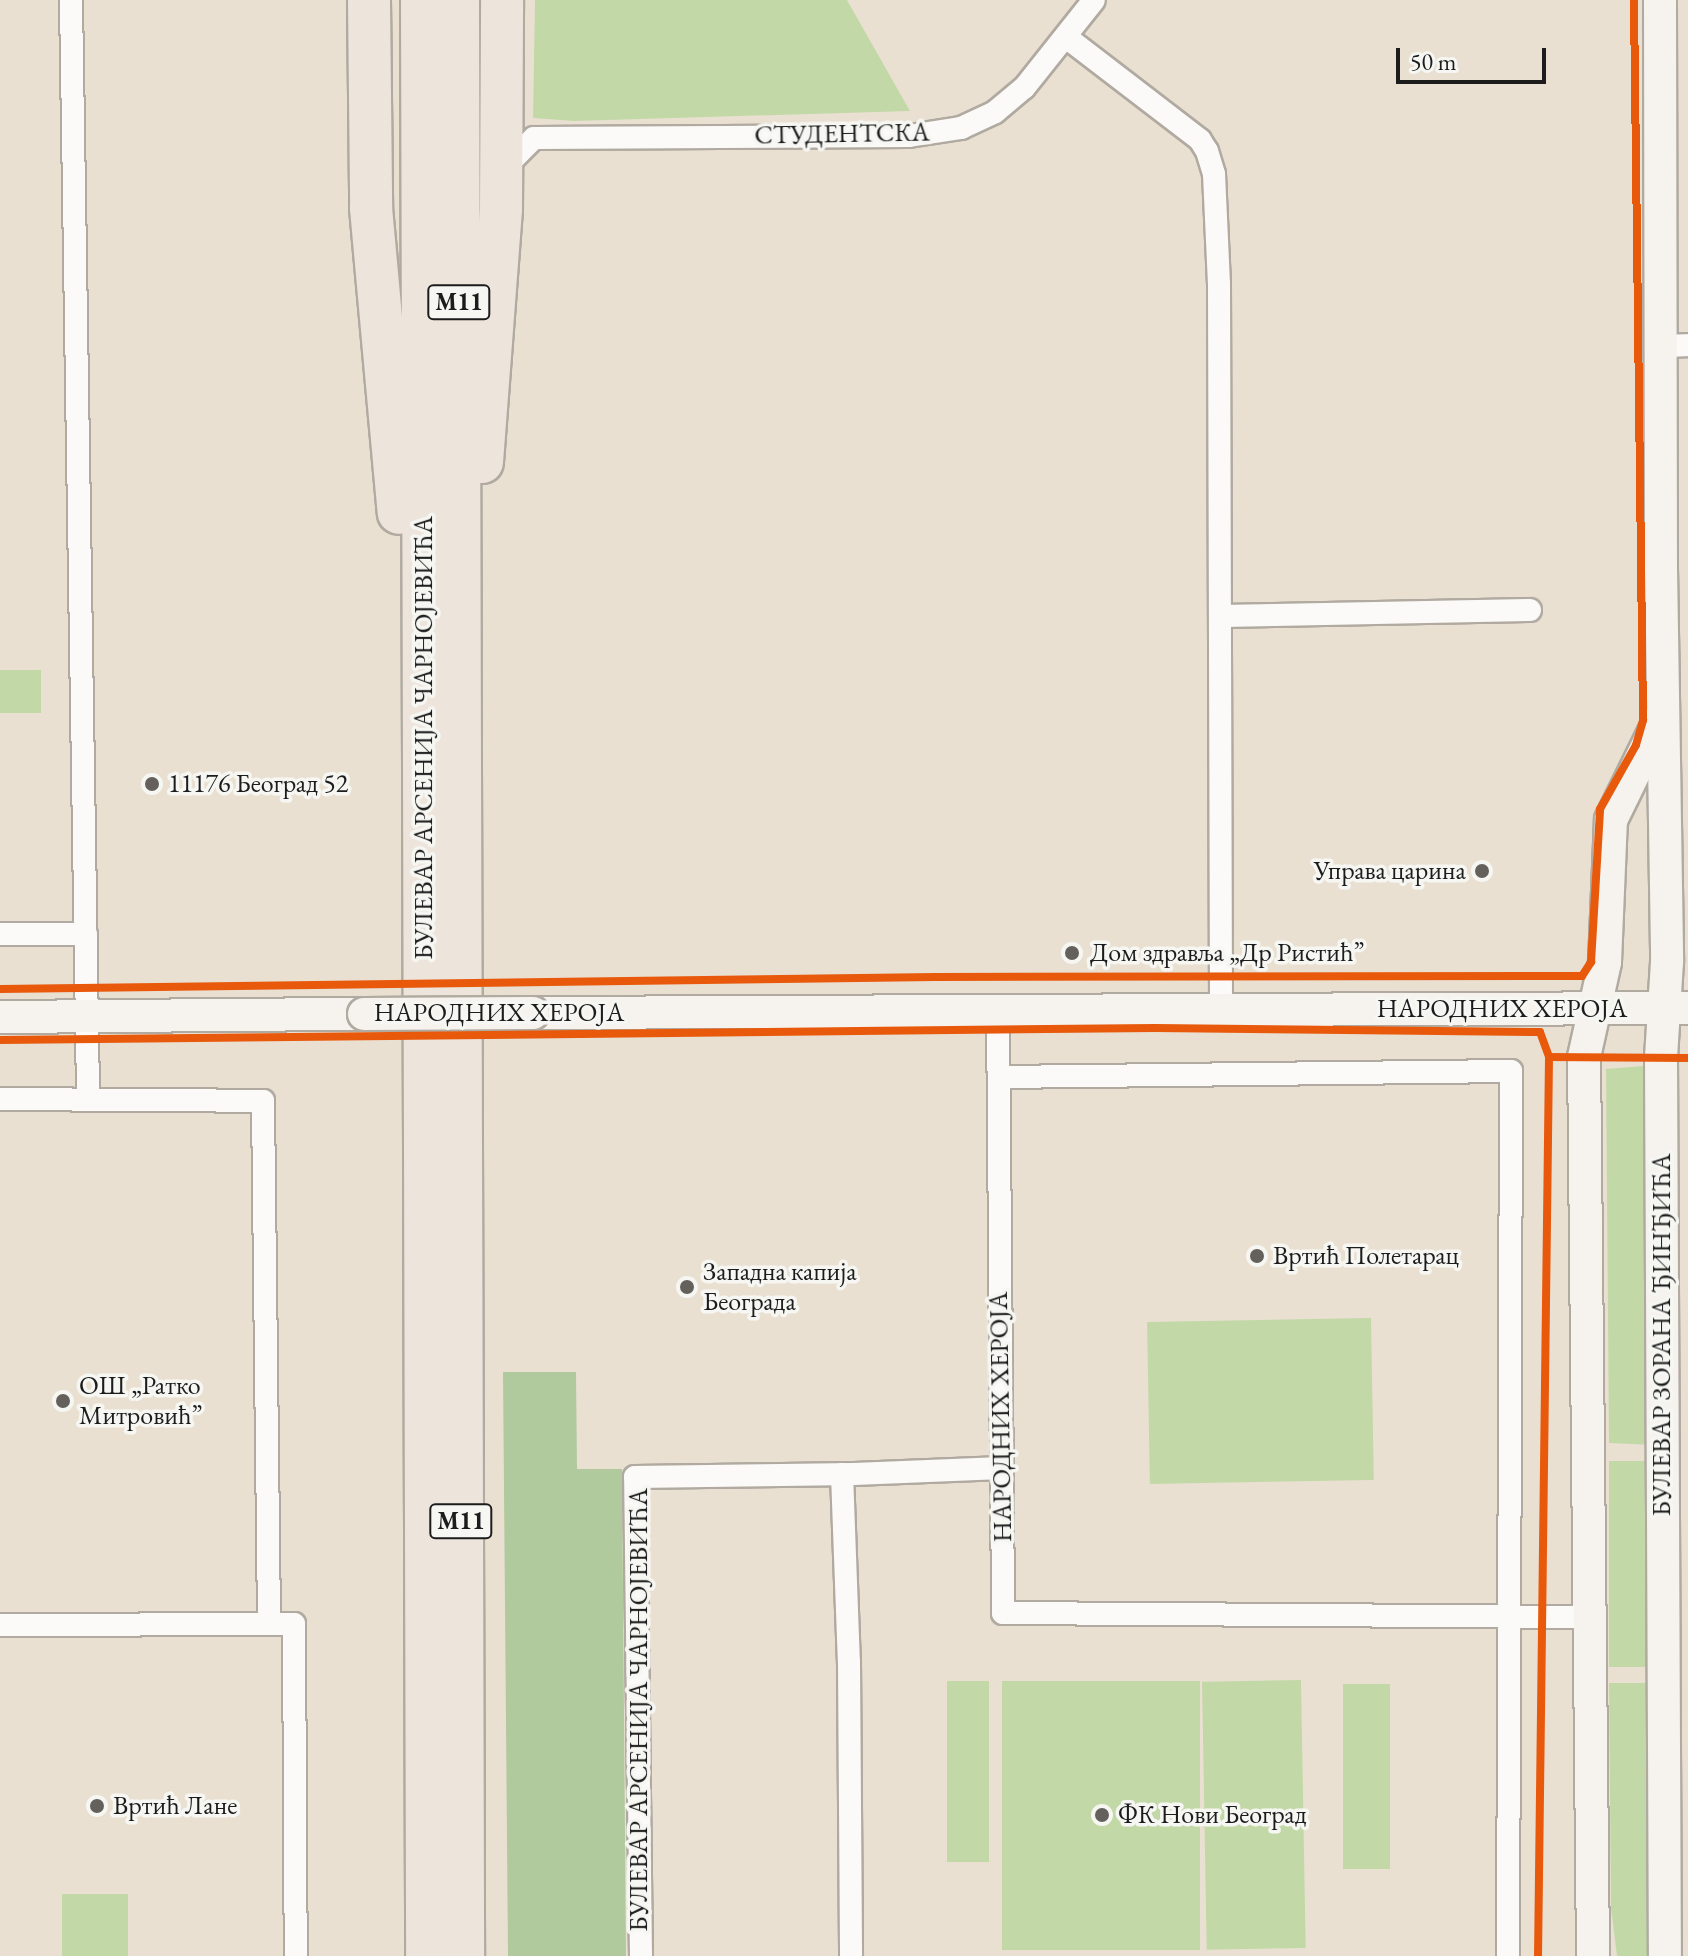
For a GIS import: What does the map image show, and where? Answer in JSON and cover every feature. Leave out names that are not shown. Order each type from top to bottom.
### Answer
[{"type":"highway","points":[[369,0],[371,208],[402,536],[411,573],[440,600],[471,568],[480,487],[492,357],[502,171],[502,0]]},
{"type":"highway","name":"БУЛЕВАР АРСЕНИЈА ЧАРНОЈЕВИЋА","points":[[422,0],[440,600],[463,1956]]},
{"type":"highway","name":"БУЛЕВАР АРСЕНИЈА ЧАРНОЈЕВИЋА","points":[[427,1956],[440,600],[458,0]]},
{"type":"street","points":[[71,0],[88,1099]]},
{"type":"street","name":"СТУДЕНТСКА","points":[[534,138],[909,136],[951,131],[986,117],[1012,100],[1094,0]]},
{"type":"street","name":"БУЛЕВАР ЗОРАНА ЂИНЂИЋА","points":[[1660,0],[1674,345],[1662,715],[1678,1008],[1661,1057],[1665,1956]]},
{"type":"street","points":[[1066,37],[1200,140],[1211,160],[1219,284],[1221,1010]]},
{"type":"street","points":[[502,104],[519,127],[534,138],[502,171]]},
{"type":"street","points":[[1221,616],[1530,610]]},
{"type":"street","name":"БУЛЕВАР ЗОРАНА ЂИНЂИЋА","points":[[1593,1956],[1584,1057],[1605,962],[1611,820],[1662,715]]},
{"type":"street","points":[[0,934],[86,943]]},
{"type":"street","name":"НАРОДНИХ ХЕРОЈА","points":[[0,1017],[1678,1008]]},
{"type":"street","name":"НАРОДНИХ ХЕРОЈА","points":[[998,1011],[1003,1613],[1509,1617]]},
{"type":"street","points":[[999,1077],[1511,1071],[1508,1956]]},
{"type":"street","points":[[0,1099],[263,1101],[269,1624]]},
{"type":"street","name":"БУЛЕВАР АРСЕНИЈА ЧАРНОЈЕВИЋА","points":[[641,1956],[635,1477],[1002,1468]]},
{"type":"street","points":[[842,1474],[849,1662],[851,1956]]},
{"type":"street","points":[[1509,1617],[1588,1617]]},
{"type":"street","points":[[0,1625],[294,1624],[296,1956]]},
{"type":"green space","points":[[535,0],[847,0],[910,111],[574,121],[533,118]]},
{"type":"green space","points":[[0,670],[41,670],[41,713],[0,713]]},
{"type":"green space","points":[[1643,1066],[1654,1445],[1609,1443],[1606,1069]]},
{"type":"green space","points":[[1371,1318],[1374,1480],[1150,1484],[1147,1322]]},
{"type":"green space","points":[[503,1372],[576,1372],[577,1469],[622,1469],[626,1956],[508,1956]]},
{"type":"green space","points":[[1609,1461],[1653,1461],[1653,1667],[1609,1667]]},
{"type":"green space","points":[[1301,1680],[1306,1948],[1207,1950],[1202,1682]]},
{"type":"green space","points":[[947,1681],[989,1681],[989,1862],[947,1862]]},
{"type":"green space","name":"ФК Нови Београд","points":[[1002,1681],[1200,1681],[1200,1950],[1002,1950]]},
{"type":"green space","points":[[1609,1683],[1653,1683],[1655,1956],[1617,1956],[1611,1908]]},
{"type":"green space","points":[[1343,1684],[1390,1684],[1390,1869],[1343,1869]]},
{"type":"green space","points":[[62,1894],[128,1894],[128,1956],[62,1956]]},
{"type":"cycle path","points":[[0,989],[936,977],[1582,976],[1591,962],[1600,809],[1636,745],[1643,720],[1634,0]]},
{"type":"cycle path","points":[[0,1040],[1155,1028],[1540,1032],[1549,1057],[1538,1956]]},
{"type":"cycle path","points":[[1549,1057],[1688,1058]]},
{"type":"place","name":"11176 Београд 52","points":[[152,784]]},
{"type":"place","name":"Управа царина","points":[[1482,871]]},
{"type":"place","name":"Дом здравља „Др Ристић”","points":[[1072,953]]},
{"type":"place","name":"Вртић Полетарац","points":[[1257,1256]]},
{"type":"place","name":"Западна капија Београда","points":[[687,1287]]},
{"type":"place","name":"ОШ „Ратко Митровић”","points":[[63,1401]]},
{"type":"place","name":"Вртић Лане","points":[[97,1806]]},
{"type":"place","name":"ФК Нови Београд","points":[[1102,1815]]}]
